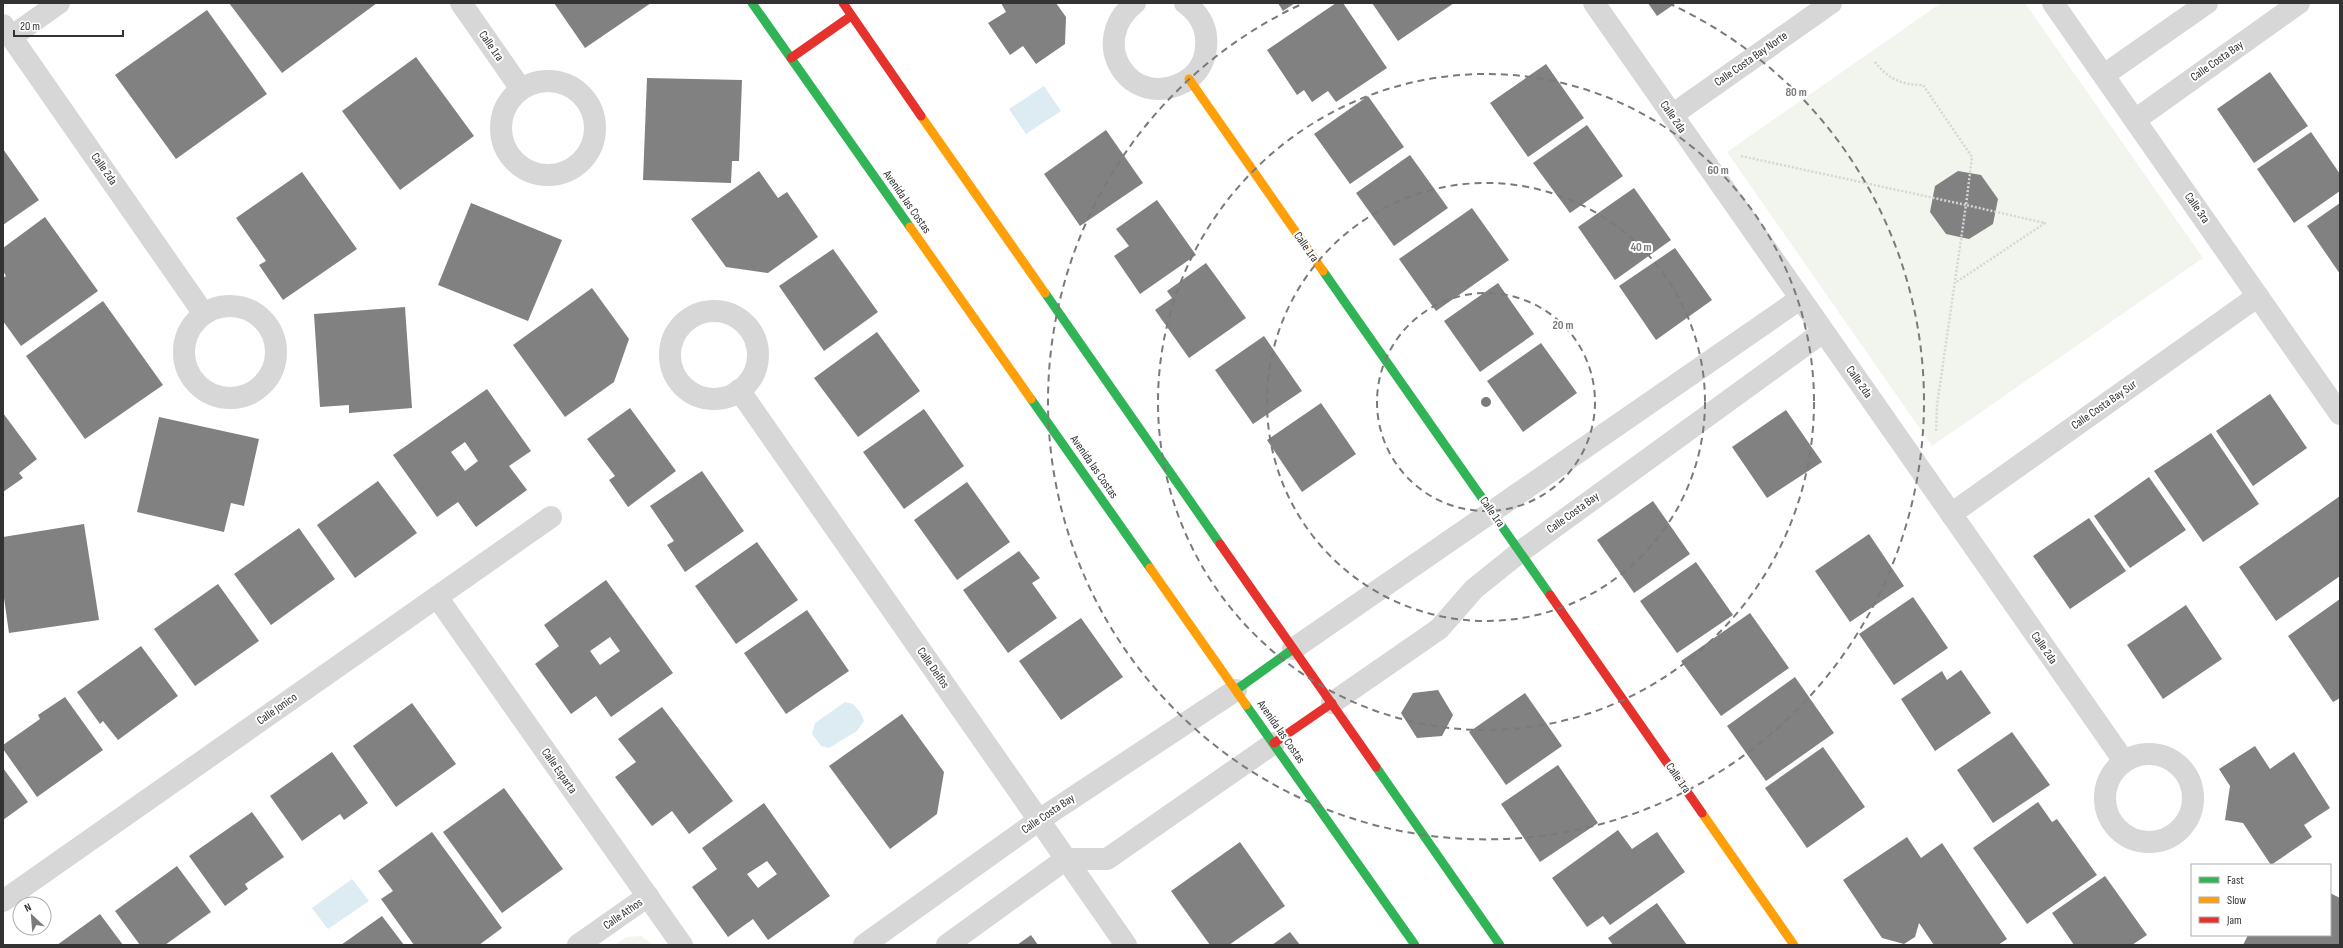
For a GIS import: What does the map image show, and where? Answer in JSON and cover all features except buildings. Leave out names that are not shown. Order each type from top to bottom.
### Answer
[{"type":"street","points":[[7,31],[58,3]]},
{"type":"street","name":"Calle 1ra","points":[[461,3],[521,89]]},
{"type":"street","name":"Avenida las Costas","points":[[752,3],[1415,945]]},
{"type":"street","points":[[843,3],[1500,945]]},
{"type":"street","points":[[1135,3],[1124,12],[1116,25],[1113,40],[1115,56],[1121,69],[1132,80],[1145,87],[1161,90],[1176,86],[1189,79],[1200,68],[1206,53],[1207,37],[1203,22],[1194,9],[1185,3]]},
{"type":"street","name":"Calle 2da","points":[[1594,3],[2124,762]]},
{"type":"street","name":"Calle Costa Bay Norte","points":[[1672,114],[1831,3]]},
{"type":"street","name":"Calle 3ra","points":[[2053,3],[2340,414]]},
{"type":"street","points":[[2104,75],[2207,3]]},
{"type":"street","name":"Calle Costa Bay","points":[[2135,120],[2298,3]]},
{"type":"street","points":[[791,58],[851,16]]},
{"type":"street","name":"Calle 2da","points":[[7,31],[204,314]]},
{"type":"street","name":"Calle 1ra","points":[[1189,79],[1794,945]]},
{"type":"street","points":[[550,80],[566,83],[579,92],[590,103],[595,118],[596,134],[591,149],[582,161],[569,170],[554,175],[538,174],[524,169],[508,152],[501,130],[502,114],[510,101],[521,89],[535,82],[550,80]]},
{"type":"street","name":"Calle Costa Bay Sur","points":[[1951,514],[2258,296]]},
{"type":"street","points":[[1236,690],[1293,649],[1800,299]]},
{"type":"street","points":[[232,306],[246,309],[258,316],[268,326],[274,340],[275,354],[273,368],[266,381],[254,391],[240,397],[224,398],[209,393],[196,384],[187,371],[183,355],[185,339],[192,325],[204,314],[217,307],[232,306]]},
{"type":"street","name":"Calle Costa Bay","points":[[1332,703],[1438,629],[1474,589],[1520,552],[1823,332]]},
{"type":"street","name":"Calle Delfos","points":[[739,390],[1126,945]]},
{"type":"street","name":"Calle Jonico","points":[[3,901],[551,517]]},
{"type":"street","name":"Calle Esparta","points":[[437,597],[682,945]]},
{"type":"street","name":"Calle Costa Bay","points":[[864,945],[1039,820],[1236,690]]},
{"type":"street","points":[[948,945],[1066,859],[1107,859],[1332,703]]},
{"type":"street","points":[[2152,754],[2167,757],[2179,765],[2188,777],[2193,792],[2192,806],[2187,820],[2178,832],[2164,839],[2151,842],[2137,840],[2124,834],[2114,824],[2107,812],[2105,798],[2107,784],[2114,771],[2124,762],[2138,755],[2152,754]]},
{"type":"street","name":"Calle Athos","points":[[578,945],[648,896]]},
{"type":"path","points":[[1875,62],[1884,74],[1892,79],[1910,85],[1923,85],[1972,157],[1937,405],[1936,432]]},
{"type":"path","points":[[1741,156],[2045,223],[1954,283]]},
{"type":"shaded area","points":[[1941,3],[2025,3],[2203,258],[1932,446],[1727,152]]},
{"type":"shaded area","points":[[1044,86],[1061,111],[1026,134],[1009,109]]},
{"type":"shaded area","points":[[845,702],[853,704],[860,712],[864,721],[857,731],[829,748],[821,746],[812,734],[815,723]]},
{"type":"shaded area","points":[[352,879],[369,901],[328,929],[312,908]]},
{"type":"shaded area","points":[[641,936],[654,945],[615,945],[627,937]]},
{"type":"traffic: fast","points":[[752,3],[910,227]]},
{"type":"traffic: fast","points":[[1323,271],[1550,595]]},
{"type":"traffic: fast","points":[[1045,293],[1220,544]]},
{"type":"traffic: fast","points":[[1031,399],[1150,568]]},
{"type":"traffic: fast","points":[[1236,690],[1293,649]]},
{"type":"traffic: fast","points":[[1246,705],[1415,945]]},
{"type":"traffic: fast","points":[[1376,767],[1500,945]]},
{"type":"traffic: slow","points":[[1189,79],[1323,271]]},
{"type":"traffic: slow","points":[[921,116],[1045,293]]},
{"type":"traffic: slow","points":[[910,227],[1031,399]]},
{"type":"traffic: slow","points":[[1150,568],[1246,705]]},
{"type":"traffic: slow","points":[[1702,813],[1794,945]]},
{"type":"traffic: jam","points":[[843,3],[921,116]]},
{"type":"traffic: jam","points":[[791,58],[851,16]]},
{"type":"traffic: jam","points":[[1220,544],[1376,767]]},
{"type":"traffic: jam","points":[[1550,595],[1702,813]]},
{"type":"traffic: jam","points":[[1274,743],[1332,703]]}]
